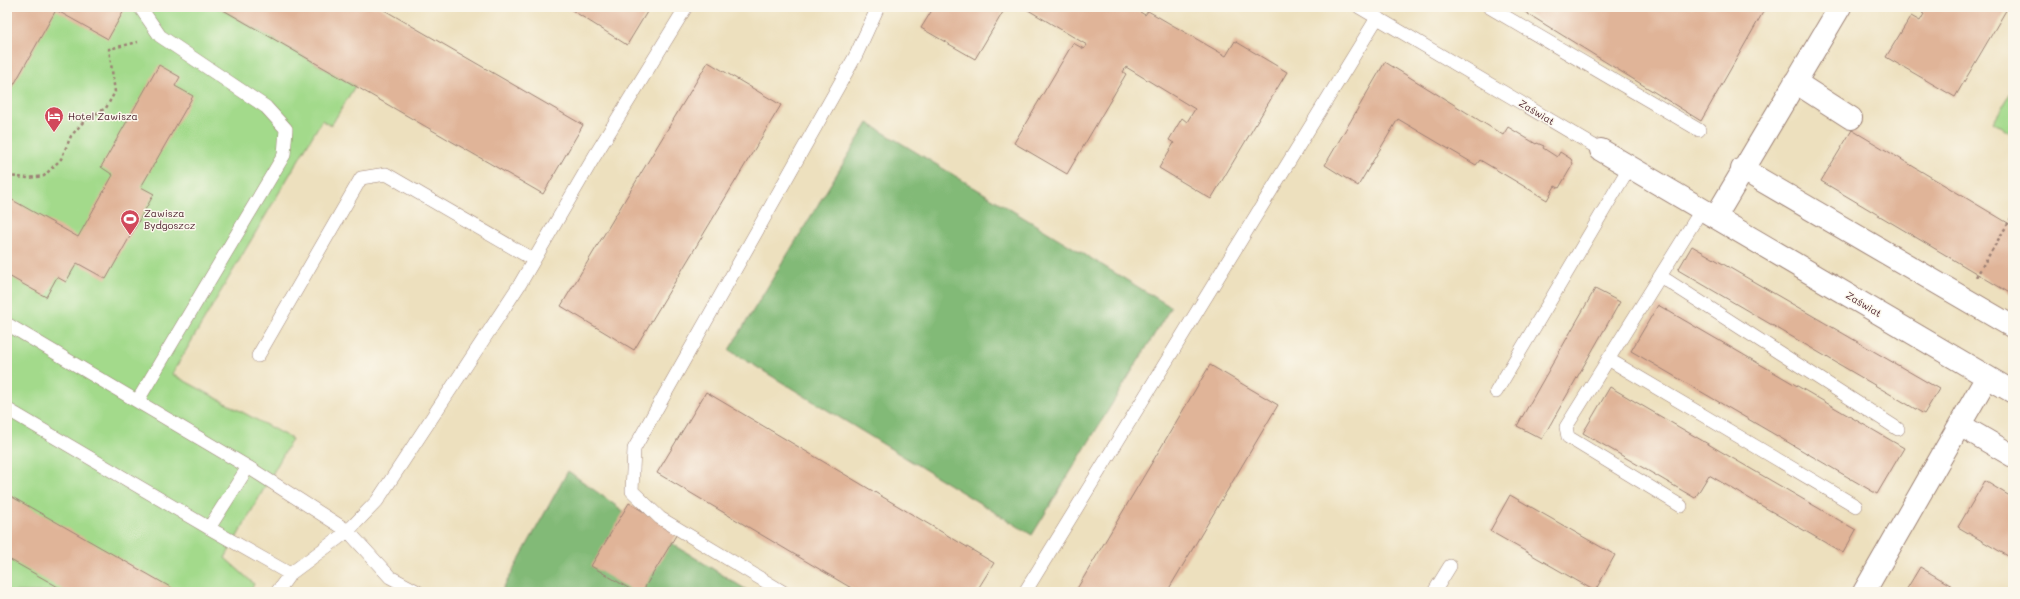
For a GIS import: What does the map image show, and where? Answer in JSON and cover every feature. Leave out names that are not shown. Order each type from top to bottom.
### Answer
[{"type":"street","points":[[1709,212],[1742,169],[1840,7]]},
{"type":"street","points":[[1795,82],[1851,118]]},
{"type":"street","name":"Zaświat","points":[[1601,150],[1709,212],[2013,392]]},
{"type":"street","points":[[1742,169],[2013,327]]},
{"type":"street","points":[[1864,592],[1987,377]]},
{"type":"street","points":[[1960,425],[2013,456]]},
{"type":"lane","points":[[138,400],[284,155],[286,129],[266,107],[160,36],[140,7]]},
{"type":"lane","points":[[277,592],[290,574],[348,531],[377,501],[516,291],[594,157],[686,7]]},
{"type":"lane","points":[[783,592],[660,518],[632,491],[634,449],[856,56],[878,7]]},
{"type":"lane","name":"Zaświat","points":[[1359,7],[1601,150]]},
{"type":"lane","points":[[1489,7],[1698,130]]},
{"type":"lane","points":[[1025,592],[1377,18]]},
{"type":"lane","points":[[1496,392],[1630,166]]},
{"type":"lane","points":[[258,356],[361,178],[386,174],[534,260]]},
{"type":"lane","points":[[1681,506],[1568,437],[1566,427],[1660,276],[1709,212]]},
{"type":"lane","points":[[1660,276],[1898,429]]},
{"type":"lane","points":[[7,324],[138,400],[248,467],[348,531],[390,576],[418,592]]},
{"type":"lane","points":[[1608,359],[1856,506]]},
{"type":"lane","points":[[7,409],[290,574]]},
{"type":"lane","points":[[209,528],[248,467]]},
{"type":"lane","points":[[1434,592],[1450,566]]},
{"type":"path","points":[[7,176],[28,178],[44,176],[61,159],[71,136],[85,120],[106,108],[115,92],[109,49],[160,36]]},
{"type":"path","points":[[1975,279],[2013,215]]},
{"type":"green space","name":"Zawisza Bydgoszcz","points":[[7,7],[218,7],[355,86],[331,126],[322,120],[172,374],[292,439],[225,558],[254,584],[250,592],[7,592]]},
{"type":"green space","points":[[2013,90],[2013,135],[1993,122]]},
{"type":"green space","points":[[868,123],[1171,307],[1032,535],[729,350]]},
{"type":"green space","points":[[568,471],[644,526],[750,592],[501,592]]},
{"type":"building","points":[[7,7],[126,7],[108,39],[56,10],[7,97]]},
{"type":"building","points":[[218,7],[379,7],[583,125],[543,194]]},
{"type":"building","points":[[567,7],[650,7],[627,45]]},
{"type":"building","points":[[934,7],[1006,7],[975,59],[921,28]]},
{"type":"building","points":[[1023,7],[1132,7],[1145,15],[1148,11],[1226,56],[1235,41],[1287,72],[1211,199],[1159,168],[1174,143],[1169,140],[1182,118],[1187,122],[1195,109],[1126,67],[1123,72],[1126,74],[1067,174],[1014,143],[1073,43],[1084,49],[1087,45]]},
{"type":"building","points":[[1521,7],[1766,7],[1701,121],[1520,9]]},
{"type":"building","points":[[1925,7],[2008,7],[1955,97],[1886,57],[1911,16],[1920,21],[1924,14],[1922,13]]},
{"type":"building","points":[[708,62],[781,105],[634,350],[561,306]]},
{"type":"building","points":[[1385,62],[1503,135],[1508,127],[1536,144],[1537,143],[1544,146],[1543,148],[1557,157],[1560,152],[1571,159],[1573,164],[1559,188],[1555,186],[1547,200],[1480,160],[1476,165],[1398,119],[1358,186],[1325,165]]},
{"type":"building","points":[[159,65],[180,77],[175,86],[193,96],[141,187],[154,194],[106,279],[77,263],[66,282],[57,277],[46,297],[7,275],[7,197],[78,237],[113,175],[101,167]]},
{"type":"building","points":[[1852,130],[2013,226],[2013,295],[1821,181]]},
{"type":"building","points":[[1692,246],[1939,389],[1924,414],[1678,270]]},
{"type":"building","points":[[1595,289],[1620,302],[1542,439],[1517,426]]},
{"type":"building","points":[[1658,305],[1904,448],[1877,494],[1631,351]]},
{"type":"building","points":[[1210,365],[1278,405],[1167,592],[1075,592]]},
{"type":"building","points":[[1610,387],[1856,530],[1843,553],[1709,475],[1695,498],[1583,433]]},
{"type":"building","points":[[706,392],[994,563],[976,592],[858,592],[657,473]]},
{"type":"building","points":[[1985,481],[2013,498],[2013,559],[1958,527]]},
{"type":"building","points":[[7,494],[179,592],[67,592],[7,558]]},
{"type":"building","points":[[1510,495],[1615,555],[1595,591],[1490,531]]},
{"type":"building","points":[[629,503],[678,532],[642,592],[635,592],[591,566]]},
{"type":"building","points":[[1920,567],[1962,592],[1905,592]]},
{"type":"place","name":"Hotel Zawisza","points":[[54,133]]},
{"type":"place","name":"Zawisza Bydgoszcz","points":[[130,236]]}]
